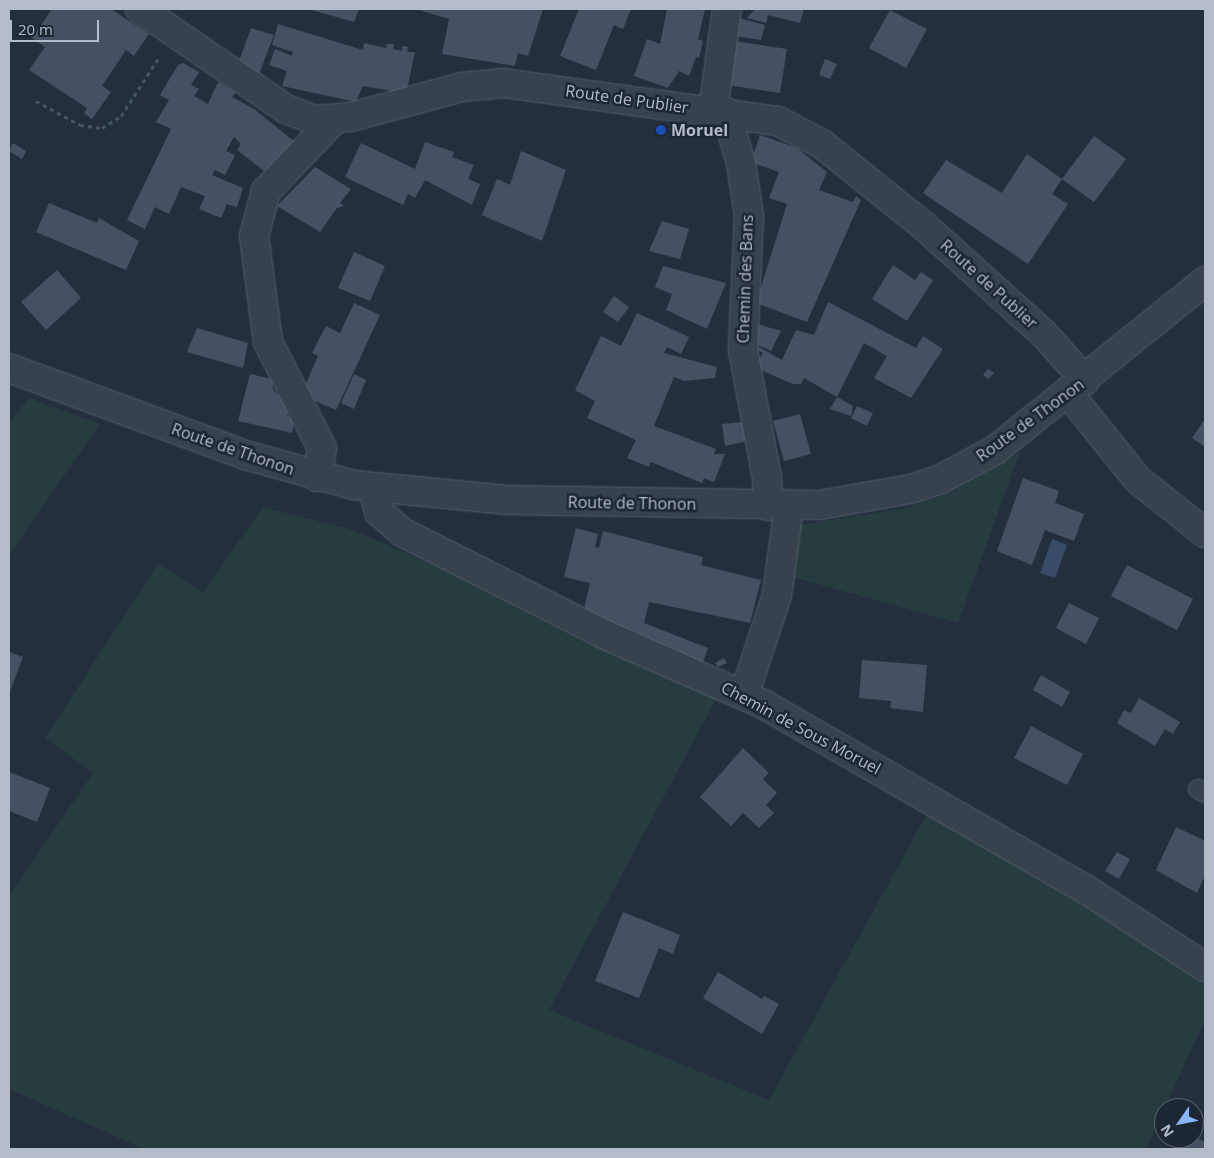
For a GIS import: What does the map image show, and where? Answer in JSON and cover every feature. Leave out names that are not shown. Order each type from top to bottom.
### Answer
[{"type":"street","name":"Route de Publier","points":[[140,9],[286,109],[301,116],[333,121],[483,83],[526,85],[778,121],[822,144],[957,254],[1044,334],[1137,479],[1205,533]]},
{"type":"street","name":"Chemin des Bans","points":[[727,9],[719,112],[741,163],[749,216],[743,350],[766,472],[779,506],[777,594],[744,695]]},
{"type":"street","points":[[317,477],[322,448],[268,342],[254,236],[266,191],[333,121]]},
{"type":"street","name":"Route de Thonon","points":[[9,368],[245,455],[317,477],[373,488],[507,500],[779,506],[881,497],[941,479],[995,450],[1077,387],[1205,281]]},
{"type":"street","name":"Chemin de Sous Moruel","points":[[373,488],[376,504],[385,518],[419,542],[608,636],[744,695],[944,805],[1098,897],[1205,967]]},
{"type":"path","points":[[36,100],[80,125],[102,128],[121,116],[176,33]]},
{"type":"green space","points":[[29,398],[100,424],[9,555],[9,423]]},
{"type":"green space","points":[[1020,452],[958,623],[789,576],[800,525],[906,508],[949,494]]},
{"type":"green space","points":[[263,507],[353,530],[441,568],[584,641],[718,696],[549,1010],[769,1100],[928,812],[1132,935],[1205,985],[1205,1020],[1169,1098],[1154,1098],[1154,1132],[1146,1149],[144,1149],[9,1089],[9,896],[93,773],[45,738],[158,564],[203,592]]},
{"type":"water","points":[[1052,539],[1067,545],[1055,578],[1040,573]]},
{"type":"building","points":[[52,9],[111,9],[149,34],[134,56],[126,50],[102,86],[111,92],[92,119],[84,113],[87,108],[29,70],[45,47],[32,38]]},
{"type":"building","points":[[308,9],[359,9],[354,22]]},
{"type":"building","points":[[416,9],[543,9],[528,56],[518,53],[515,66],[442,54],[449,19]]},
{"type":"building","points":[[579,9],[631,9],[623,29],[614,25],[596,70],[560,56]]},
{"type":"building","points":[[667,9],[705,9],[698,39],[703,41],[699,58],[696,57],[689,76],[679,71],[668,88],[634,76],[647,39],[660,44]]},
{"type":"building","points":[[755,9],[804,9],[800,23],[768,15],[766,23],[747,18]]},
{"type":"building","points":[[890,10],[927,29],[906,68],[869,48]]},
{"type":"building","points":[[739,18],[765,25],[761,40],[735,36]]},
{"type":"building","points":[[278,24],[363,50],[364,43],[386,48],[387,44],[394,44],[393,49],[402,51],[402,46],[408,47],[407,52],[415,52],[407,89],[398,92],[363,86],[356,102],[282,86],[287,71],[269,65],[275,49],[292,56],[293,52],[272,45]]},
{"type":"building","points":[[251,28],[274,35],[259,74],[239,61]]},
{"type":"building","points":[[735,41],[787,49],[780,93],[727,85]]},
{"type":"building","points":[[825,59],[837,64],[830,79],[819,75]]},
{"type":"building","points":[[183,63],[199,72],[191,85],[199,89],[194,96],[208,104],[218,82],[236,92],[232,97],[254,109],[295,142],[268,174],[237,150],[241,144],[234,137],[226,151],[235,155],[225,175],[215,170],[212,175],[243,188],[237,207],[227,204],[221,218],[199,209],[205,196],[181,187],[169,214],[155,207],[145,229],[127,220],[171,129],[156,122],[169,100],[160,95],[178,65]]},
{"type":"building","points":[[760,135],[797,148],[827,172],[819,190],[853,202],[856,196],[861,200],[807,322],[756,303],[787,204],[769,198],[779,172],[751,162]]},
{"type":"building","points":[[1094,136],[1126,159],[1094,202],[1062,179]]},
{"type":"building","points":[[425,142],[454,152],[452,157],[474,165],[468,179],[480,184],[472,205],[425,180],[415,198],[408,194],[403,205],[345,177],[361,143],[415,169]]},
{"type":"building","points":[[13,143],[26,151],[22,159],[9,151]]},
{"type":"building","points":[[521,151],[566,170],[542,241],[482,215],[497,179],[510,185]]},
{"type":"building","points":[[1027,154],[1062,179],[1052,194],[1068,204],[1028,264],[923,193],[946,160],[1002,193]]},
{"type":"building","points":[[315,167],[351,189],[340,203],[344,206],[337,208],[320,232],[277,206]]},
{"type":"building","points":[[49,203],[97,223],[99,218],[139,241],[126,270],[36,232]]},
{"type":"building","points":[[662,221],[689,229],[680,259],[649,251]]},
{"type":"building","points":[[354,252],[385,266],[370,301],[338,288]]},
{"type":"building","points":[[893,265],[915,280],[921,272],[933,280],[907,321],[872,299]]},
{"type":"building","points":[[663,266],[726,283],[707,329],[666,310],[672,294],[655,287]]},
{"type":"building","points":[[57,270],[81,298],[46,330],[21,302]]},
{"type":"building","points":[[614,296],[629,307],[618,322],[603,312]]},
{"type":"building","points":[[828,302],[916,348],[923,336],[943,349],[911,398],[874,378],[887,356],[864,343],[837,397],[804,378],[801,384],[793,384],[754,367],[763,353],[757,350],[759,347],[782,360],[796,330],[814,335]]},
{"type":"building","points":[[354,303],[380,315],[336,410],[301,395],[318,356],[312,353],[326,326],[340,333]]},
{"type":"building","points":[[637,313],[689,337],[681,354],[667,347],[664,353],[717,367],[715,378],[684,381],[674,377],[654,426],[716,449],[714,454],[725,454],[714,482],[704,478],[702,483],[651,462],[649,467],[627,458],[636,440],[587,418],[595,401],[575,390],[601,336],[621,346]]},
{"type":"building","points":[[757,324],[781,331],[771,351],[756,344]]},
{"type":"building","points":[[197,328],[248,343],[243,368],[187,352]]},
{"type":"building","points":[[988,369],[994,373],[988,379],[983,375]]},
{"type":"building","points":[[250,374],[272,379],[273,390],[290,407],[287,416],[295,418],[292,433],[238,421]]},
{"type":"building","points":[[354,374],[366,380],[354,409],[341,403]]},
{"type":"building","points":[[837,397],[853,406],[851,416],[830,409]]},
{"type":"building","points":[[857,406],[873,413],[867,426],[851,418]]},
{"type":"building","points":[[800,414],[811,454],[784,461],[773,421]]},
{"type":"building","points":[[1205,419],[1205,447],[1192,438]]},
{"type":"building","points":[[743,422],[747,441],[725,446],[722,424]]},
{"type":"building","points":[[1023,478],[1059,491],[1055,503],[1084,514],[1074,541],[1045,530],[1032,565],[997,551]]},
{"type":"building","points":[[576,528],[598,534],[595,547],[599,548],[603,531],[703,557],[701,565],[761,580],[750,623],[649,602],[644,623],[708,648],[702,665],[583,613],[590,583],[564,577]]},
{"type":"building","points":[[1127,565],[1193,599],[1177,630],[1111,596]]},
{"type":"building","points":[[1069,603],[1099,618],[1086,644],[1056,628]]},
{"type":"building","points":[[9,652],[23,657],[9,694]]},
{"type":"building","points":[[724,658],[727,663],[718,667],[715,663]]},
{"type":"building","points":[[862,660],[927,665],[923,712],[890,708],[891,701],[859,698]]},
{"type":"building","points":[[1041,675],[1070,692],[1062,707],[1033,690]]},
{"type":"building","points":[[1139,698],[1180,722],[1173,734],[1165,729],[1155,746],[1117,723],[1124,710],[1131,713]]},
{"type":"building","points":[[1031,726],[1083,754],[1067,785],[1014,758]]},
{"type":"building","points":[[743,748],[769,773],[763,779],[777,793],[766,805],[774,813],[759,828],[743,813],[731,826],[700,797]]},
{"type":"building","points":[[9,772],[50,788],[37,822],[9,811]]},
{"type":"building","points":[[1176,827],[1205,841],[1205,875],[1197,893],[1156,870]]},
{"type":"building","points":[[1117,852],[1130,859],[1119,879],[1105,871]]},
{"type":"building","points":[[623,912],[680,935],[673,954],[659,948],[639,998],[595,981]]},
{"type":"building","points":[[718,972],[762,999],[764,996],[779,1004],[762,1034],[703,998]]},
{"type":"building","points":[[1205,1142],[1205,1149],[1175,1149],[1204,1148]]},
{"type":"place","name":"Moruel","points":[[661,130]]}]
